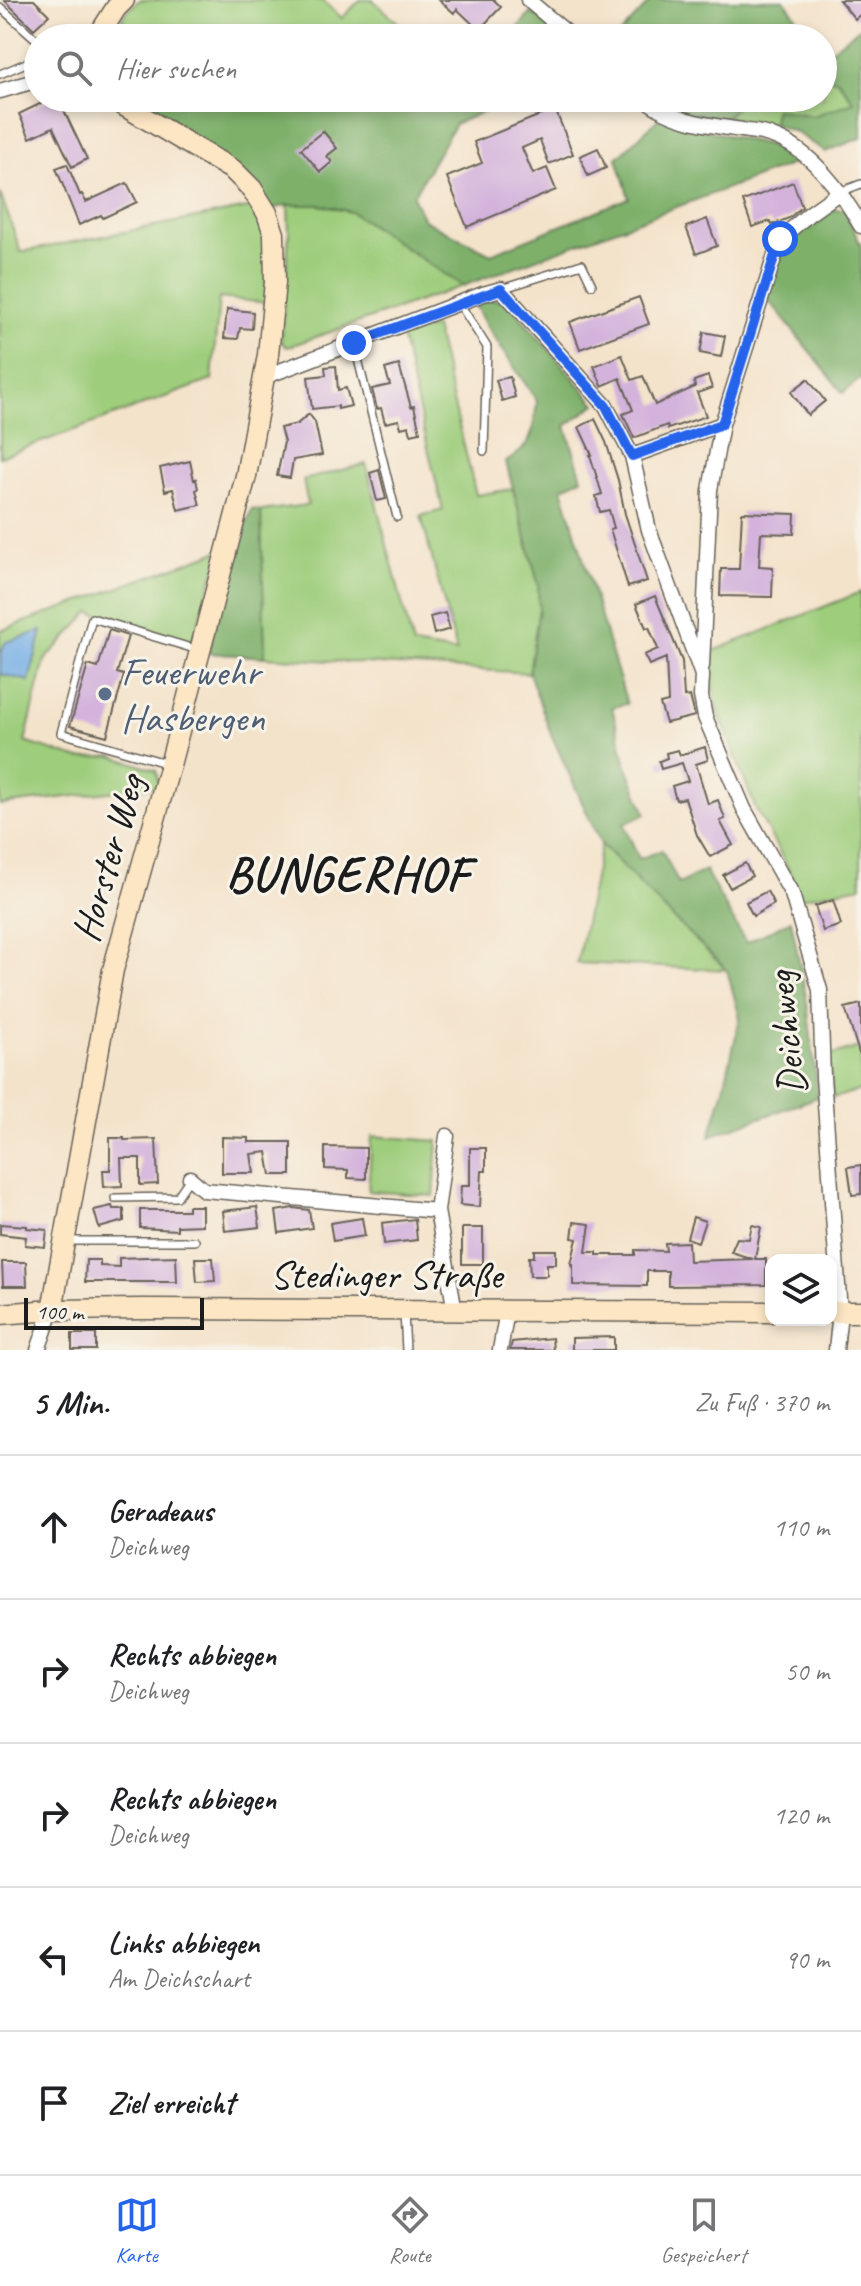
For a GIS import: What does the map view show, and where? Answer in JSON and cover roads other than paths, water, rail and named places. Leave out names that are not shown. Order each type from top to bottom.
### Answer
[{"type":"street","points":[[532,3],[557,24]]},
{"type":"street","points":[[0,91],[24,84]]},
{"type":"street","name":"Horster Weg","points":[[38,1350],[52,1310],[113,970],[246,476],[275,282],[274,234],[267,213],[252,189],[233,170],[135,112]]},
{"type":"street","points":[[667,112],[704,124],[771,135],[786,142],[840,192],[861,226]]},
{"type":"street","name":"Deichweg","points":[[836,1350],[844,1312],[823,1077],[820,990],[792,894],[744,809],[705,717],[701,696],[710,490],[722,424],[780,239],[840,192]]},
{"type":"street","points":[[262,383],[354,343],[459,303],[506,294]]},
{"type":"street","name":"Deichweg","points":[[506,294],[606,406],[632,456],[649,530],[702,675]]},
{"type":"street","points":[[632,456],[722,424]]},
{"type":"street","points":[[447,1136],[437,1211],[455,1311]]},
{"type":"street","points":[[190,1178],[204,1190],[437,1211]]},
{"type":"street","name":"Stedinger Straße","points":[[0,1314],[52,1310],[765,1312]]},
{"type":"street","points":[[500,1350],[507,1311]]},
{"type":"lane","points":[[0,7],[24,28]]},
{"type":"lane","points":[[0,74],[24,64]]},
{"type":"lane","points":[[840,192],[861,184]]},
{"type":"lane","points":[[506,294],[582,264],[592,285]]},
{"type":"lane","points":[[459,303],[487,347],[484,451]]},
{"type":"lane","points":[[354,343],[397,517]]},
{"type":"lane","points":[[170,765],[61,733],[92,618],[200,650]]},
{"type":"lane","points":[[115,1198],[177,1197],[190,1178]]},
{"type":"lane","points":[[63,1241],[195,1241]]},
{"type":"lane","points":[[404,1310],[406,1350]]},
{"type":"water","points":[[42,631],[29,681],[0,674],[1,653],[6,642]]},
{"type":"place","name":"Feuerwehr Hasbergen","points":[[105,694]]},
{"type":"district","name":"BUNGERHOF","points":[[348,873]]}]
